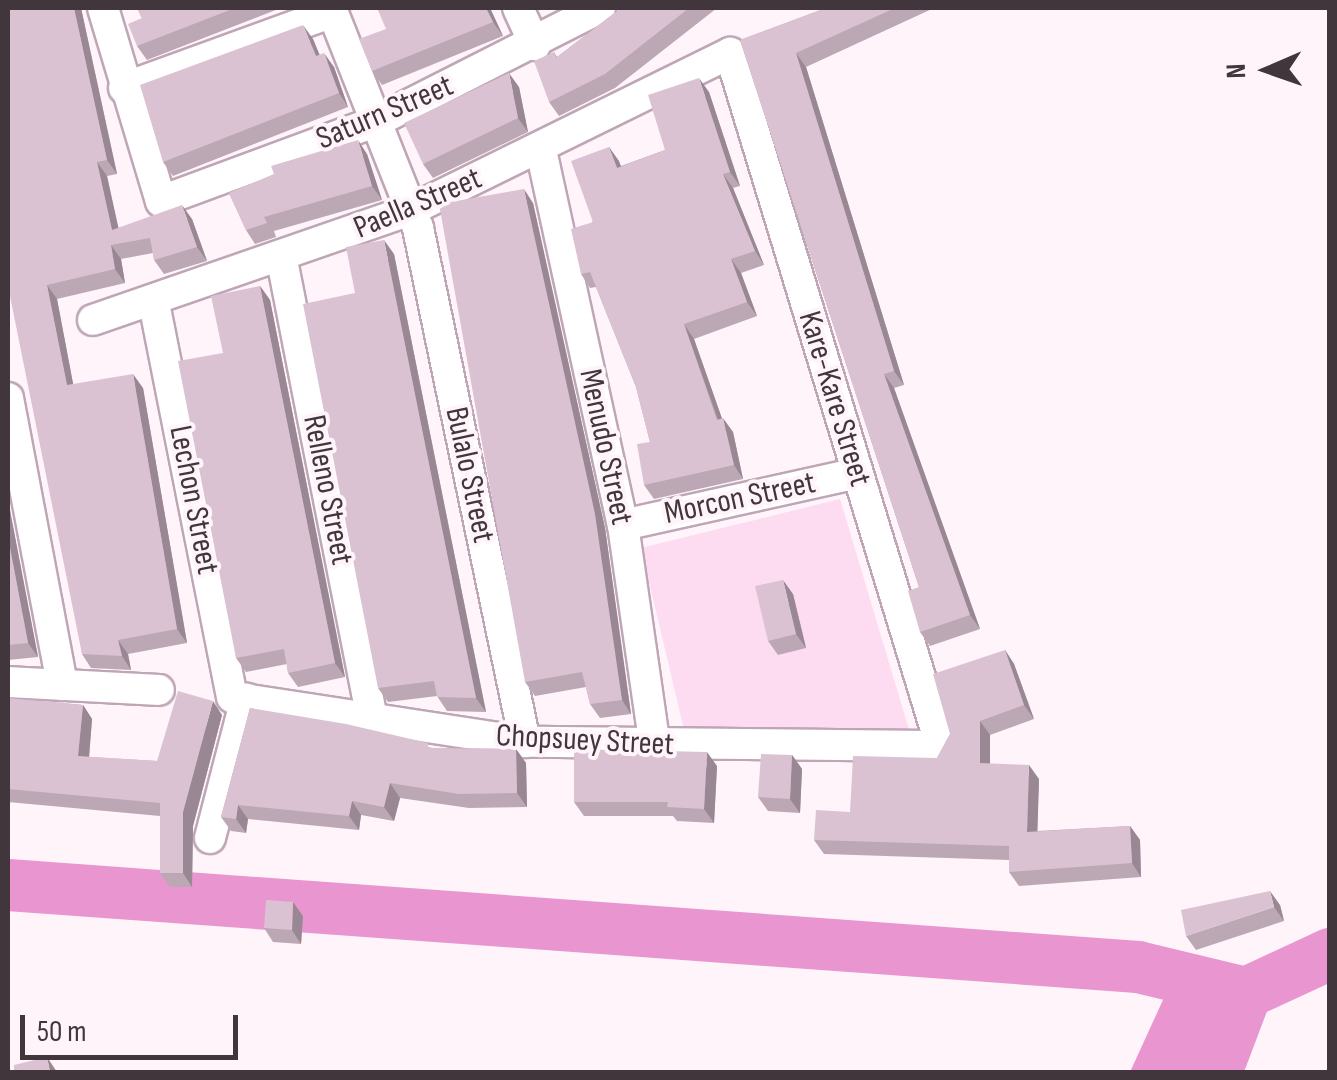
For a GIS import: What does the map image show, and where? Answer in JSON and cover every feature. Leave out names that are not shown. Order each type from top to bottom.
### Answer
[{"type":"street","points":[[103,8],[124,88],[332,10]]},
{"type":"street","points":[[518,8],[535,45]]},
{"type":"street","name":"Saturn Street","points":[[124,88],[161,201],[377,121],[535,45],[600,8]]},
{"type":"street","name":"Bulalo Street","points":[[332,10],[410,210],[525,742]]},
{"type":"street","name":"Paella Street","points":[[93,320],[154,304],[282,260],[410,210],[540,150],[730,52]]},
{"type":"street","name":"Kare-Kare Street","points":[[730,52],[941,746]]},
{"type":"street","name":"Menudo Street","points":[[540,150],[623,525],[655,746]]},
{"type":"street","name":"Relleno Street","points":[[282,260],[372,720]]},
{"type":"street","name":"Lechon Street","points":[[154,304],[239,698]]},
{"type":"street","points":[[8,398],[62,685]]},
{"type":"street","name":"Morcon Street","points":[[623,525],[856,473]]},
{"type":"street","points":[[8,682],[159,690]]},
{"type":"street","points":[[210,838],[239,698]]},
{"type":"street","name":"Chopsuey Street","points":[[239,698],[525,742],[941,746]]},
{"type":"shaded area","points":[[840,499],[911,736],[686,738],[641,548]]},
{"type":"shaded area","points":[[1168,989],[1272,998],[1244,1072],[1130,1072]]},
{"type":"building","points":[[8,8],[74,8],[107,160],[97,162],[112,230],[182,205],[197,247],[154,260],[150,238],[111,245],[115,269],[47,285],[67,385],[133,374],[177,629],[118,640],[122,656],[82,654],[8,286]]},
{"type":"building","points":[[137,8],[235,8],[137,46],[128,24],[142,18]]},
{"type":"building","points":[[377,8],[486,8],[493,22],[372,71],[359,39],[386,29]]},
{"type":"building","points":[[621,8],[689,8],[605,74],[549,102],[534,61],[554,52],[556,58]]},
{"type":"building","points":[[826,8],[895,8],[796,53],[894,371],[884,374],[970,615],[920,632],[908,591],[919,587],[740,40]]},
{"type":"building","points":[[303,25],[316,56],[324,53],[339,93],[163,162],[140,85]]},
{"type":"building","points":[[509,73],[518,118],[423,164],[404,123]]},
{"type":"building","points":[[699,78],[730,172],[723,174],[755,251],[731,259],[747,302],[684,324],[717,420],[723,418],[734,465],[644,485],[637,444],[650,442],[636,387],[590,272],[581,274],[571,229],[593,222],[571,161],[609,147],[617,168],[665,150],[648,95]]},
{"type":"building","points":[[358,140],[372,186],[264,217],[267,223],[246,230],[229,193],[274,174],[271,166]]},
{"type":"building","points":[[524,189],[595,514],[622,700],[590,704],[582,672],[525,682],[439,204]]},
{"type":"building","points":[[384,240],[476,698],[437,697],[434,681],[378,688],[303,304],[355,293],[346,247]]},
{"type":"building","points":[[260,286],[335,663],[288,673],[284,649],[236,658],[178,361],[223,353],[211,296]]},
{"type":"building","points":[[8,537],[28,643],[8,645]]},
{"type":"building","points":[[783,580],[796,634],[768,641],[755,586]]},
{"type":"building","points":[[1005,650],[1024,705],[980,721],[980,763],[1029,765],[1027,832],[1130,826],[1132,863],[1009,872],[1009,846],[814,840],[816,810],[850,812],[853,756],[937,758],[950,734],[933,674]]},
{"type":"building","points":[[178,691],[213,701],[183,812],[183,873],[160,873],[160,803],[8,789],[8,698],[83,705],[78,756],[157,761]]},
{"type":"building","points":[[250,708],[346,724],[428,743],[428,748],[516,749],[517,793],[459,794],[390,783],[384,807],[352,801],[349,816],[238,805],[236,819],[221,817]]},
{"type":"building","points":[[574,749],[707,752],[704,809],[667,807],[668,802],[574,802]]},
{"type":"building","points":[[761,754],[792,755],[790,799],[758,797]]},
{"type":"building","points":[[1270,891],[1274,907],[1186,936],[1181,910]]},
{"type":"building","points":[[266,900],[293,902],[292,930],[264,928]]},
{"type":"building","points":[[47,1057],[50,1072],[14,1072],[14,1065]]},
{"type":"waterway","points":[[8,885],[1138,967],[1246,993]]},
{"type":"waterway","points":[[1195,1072],[1246,993],[1330,954]]}]
